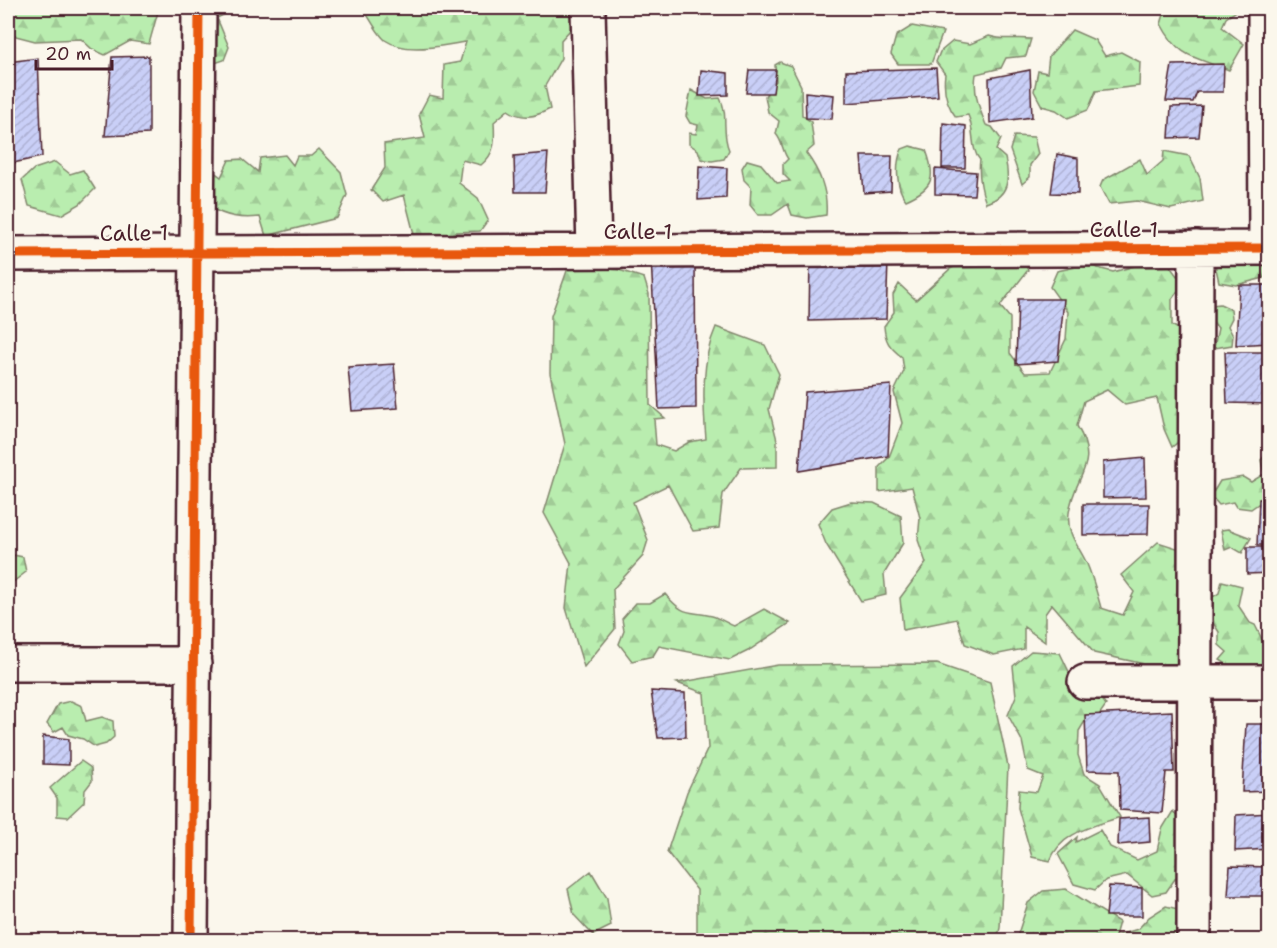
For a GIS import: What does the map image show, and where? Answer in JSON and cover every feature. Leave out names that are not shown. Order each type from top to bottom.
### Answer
[{"type":"street","points":[[191,940],[198,252],[198,8]]},
{"type":"street","points":[[588,8],[594,251]]},
{"type":"street","points":[[1265,8],[1268,248]]},
{"type":"street","points":[[1194,940],[1196,248]]},
{"type":"street","name":"Calle 1","points":[[8,254],[1268,248]]},
{"type":"street","points":[[8,664],[194,664]]},
{"type":"street","points":[[1085,682],[1195,684],[1269,682]]},
{"type":"green space","points":[[8,8],[159,8],[149,44],[130,41],[105,55],[92,49],[81,39],[35,41],[8,34]]},
{"type":"green space","points":[[203,8],[231,8],[231,11],[217,18],[229,47],[224,60],[212,64]]},
{"type":"green space","points":[[363,8],[490,8],[496,14],[532,8],[566,8],[575,17],[570,30],[561,40],[561,58],[545,86],[550,109],[529,116],[518,115],[508,110],[494,122],[493,146],[490,156],[481,165],[462,160],[459,183],[478,198],[488,220],[480,231],[456,232],[434,241],[415,238],[404,195],[383,202],[371,190],[385,168],[384,144],[425,138],[419,114],[429,95],[443,98],[444,65],[460,62],[466,42],[425,48],[394,45],[382,37]]},
{"type":"green space","points":[[1166,8],[1241,8],[1226,18],[1222,27],[1244,44],[1229,70],[1182,51],[1161,24]]},
{"type":"green space","points":[[912,26],[943,32],[931,64],[898,64],[891,54],[896,36]]},
{"type":"green space","points":[[1072,30],[1095,40],[1105,56],[1121,52],[1140,62],[1139,86],[1096,91],[1088,110],[1068,118],[1056,110],[1042,106],[1034,91],[1038,71],[1047,73],[1049,56]]},
{"type":"green space","points":[[989,36],[1031,39],[1026,56],[1006,58],[1001,68],[976,74],[975,87],[979,106],[986,125],[992,127],[1001,139],[996,150],[1005,158],[1007,173],[1006,186],[1003,191],[994,200],[986,203],[980,182],[980,160],[975,150],[968,115],[956,117],[946,96],[945,74],[936,62],[940,52],[953,41],[970,44]]},
{"type":"green space","points":[[780,62],[791,66],[801,86],[802,115],[811,122],[814,146],[806,153],[822,182],[826,198],[826,215],[807,218],[792,215],[788,204],[772,215],[758,215],[750,205],[751,187],[744,180],[742,168],[747,160],[761,164],[777,183],[790,181],[783,174],[783,164],[788,159],[776,134],[779,121],[768,112],[765,96],[776,81],[775,65]]},
{"type":"green space","points":[[691,90],[707,99],[720,98],[723,104],[725,137],[729,150],[724,159],[712,161],[701,159],[698,150],[689,144],[689,133],[696,134],[698,125],[690,123],[686,116]]},
{"type":"green space","points":[[1014,136],[1034,137],[1038,154],[1030,165],[1030,177],[1022,184],[1010,150]]},
{"type":"green space","points":[[910,146],[926,150],[931,175],[930,181],[922,191],[906,200],[898,183],[898,168],[902,149]]},
{"type":"green space","points":[[319,149],[341,172],[347,195],[337,218],[266,236],[260,217],[234,216],[209,207],[204,164],[221,177],[229,160],[242,159],[258,172],[260,158],[285,155],[293,165],[297,156],[311,156]]},
{"type":"green space","points":[[1164,151],[1189,156],[1200,178],[1203,201],[1171,209],[1137,201],[1109,204],[1100,187],[1103,180],[1140,159],[1147,175],[1163,161]]},
{"type":"green space","points":[[55,162],[70,174],[83,170],[95,189],[80,204],[61,215],[29,206],[22,180],[34,169]]},
{"type":"green space","points":[[1021,258],[1028,270],[1000,306],[1010,318],[1010,353],[1025,373],[1050,372],[1066,339],[1068,312],[1050,287],[1057,271],[1086,265],[1113,272],[1139,265],[1169,265],[1183,284],[1172,299],[1172,325],[1186,334],[1186,436],[1172,447],[1164,429],[1157,398],[1125,405],[1107,390],[1084,401],[1077,426],[1087,451],[1086,461],[1069,513],[1071,534],[1087,564],[1101,608],[1123,615],[1134,592],[1121,575],[1158,542],[1183,550],[1177,671],[1094,653],[1052,604],[1045,614],[1045,642],[1024,627],[1024,649],[994,655],[965,644],[957,619],[903,630],[900,598],[926,563],[918,540],[920,518],[912,487],[879,492],[879,467],[889,457],[902,423],[894,392],[904,371],[902,357],[888,343],[884,326],[894,312],[893,295],[899,284],[916,300],[950,269],[968,261]]},
{"type":"green space","points":[[1214,260],[1269,263],[1264,278],[1236,285],[1219,282]]},
{"type":"green space","points":[[592,267],[619,270],[644,278],[649,294],[650,405],[665,418],[654,419],[656,445],[674,451],[689,442],[706,439],[705,368],[716,327],[765,345],[779,374],[769,409],[777,440],[777,467],[741,468],[723,494],[719,528],[693,531],[668,485],[633,502],[648,540],[643,556],[613,589],[615,629],[584,667],[566,608],[571,563],[544,513],[565,444],[550,373],[551,316],[568,268]]},
{"type":"green space","points":[[1220,304],[1231,309],[1232,318],[1228,326],[1233,336],[1232,345],[1214,348],[1218,328],[1208,316],[1212,305]]},
{"type":"green space","points":[[1269,451],[1269,496],[1251,509],[1236,507],[1233,502],[1219,505],[1211,496],[1220,481],[1243,477],[1251,482],[1264,474],[1261,460]]},
{"type":"green space","points":[[851,502],[874,503],[901,516],[903,543],[884,574],[886,595],[861,601],[826,544],[818,524],[832,508]]},
{"type":"green space","points":[[1228,529],[1251,538],[1242,553],[1232,547],[1225,550],[1221,530]]},
{"type":"green space","points":[[8,554],[23,557],[26,572],[9,585]]},
{"type":"green space","points":[[1222,581],[1242,586],[1238,605],[1250,623],[1255,625],[1262,639],[1269,640],[1269,667],[1230,666],[1220,660],[1227,652],[1219,645],[1219,632],[1212,621],[1210,599],[1219,593]]},
{"type":"green space","points":[[665,594],[682,609],[712,616],[734,626],[764,609],[790,623],[730,660],[659,646],[653,656],[632,661],[619,644],[624,631],[622,619],[636,603],[650,603]]},
{"type":"green space","points":[[1031,651],[1060,653],[1074,682],[1098,693],[1106,705],[1099,715],[1085,721],[1079,731],[1078,755],[1084,774],[1100,784],[1120,817],[1070,837],[1055,851],[1050,861],[1032,857],[1018,808],[1019,790],[1037,792],[1043,776],[1028,770],[1022,741],[1008,715],[1016,696],[1013,666]]},
{"type":"green space","points":[[937,664],[990,682],[1008,766],[1000,928],[997,940],[697,940],[697,890],[667,852],[687,792],[708,748],[704,693],[677,683],[778,665]]},
{"type":"green space","points":[[71,701],[82,706],[86,721],[102,717],[113,721],[114,737],[106,744],[95,747],[83,739],[68,735],[63,727],[54,732],[47,724],[58,704]]},
{"type":"green space","points":[[81,761],[91,768],[92,781],[85,790],[84,802],[68,817],[57,816],[57,798],[50,788]]},
{"type":"green space","points":[[1173,811],[1192,837],[1177,876],[1166,892],[1152,895],[1127,875],[1106,880],[1095,890],[1074,884],[1058,854],[1077,837],[1076,842],[1100,830],[1110,847],[1137,860],[1157,851],[1162,829]]},
{"type":"green space","points":[[591,871],[607,898],[611,926],[593,935],[574,915],[568,889]]},
{"type":"green space","points":[[1066,889],[1119,922],[1115,936],[1138,929],[1149,917],[1166,906],[1178,909],[1183,940],[1016,940],[1028,903],[1043,891]]},
{"type":"building","points":[[149,56],[149,134],[105,136],[112,57]]},
{"type":"building","points":[[38,58],[42,157],[8,164],[8,62]]},
{"type":"building","points":[[1224,64],[1223,92],[1197,92],[1193,102],[1166,101],[1172,65]]},
{"type":"building","points":[[936,68],[938,96],[846,103],[846,71]]},
{"type":"building","points":[[701,70],[728,73],[728,95],[699,96]]},
{"type":"building","points":[[749,70],[776,70],[773,93],[746,93]]},
{"type":"building","points":[[1030,70],[1032,117],[990,123],[989,78]]},
{"type":"building","points":[[805,92],[834,95],[832,119],[806,118]]},
{"type":"building","points":[[1202,106],[1199,137],[1169,138],[1171,107]]},
{"type":"building","points":[[943,123],[966,126],[965,168],[942,168]]},
{"type":"building","points":[[548,153],[545,192],[515,192],[514,156]]},
{"type":"building","points":[[1057,154],[1078,158],[1078,194],[1051,193]]},
{"type":"building","points":[[861,156],[892,156],[891,191],[864,193]]},
{"type":"building","points":[[699,166],[727,168],[726,198],[698,200]]},
{"type":"building","points":[[935,169],[976,172],[974,195],[935,194]]},
{"type":"building","points":[[651,258],[695,261],[696,408],[659,409]]},
{"type":"building","points":[[810,258],[888,261],[886,319],[809,321]]},
{"type":"building","points":[[1239,285],[1270,285],[1270,343],[1236,345]]},
{"type":"building","points":[[1018,299],[1064,299],[1058,361],[1016,364]]},
{"type":"building","points":[[1225,352],[1270,352],[1270,404],[1227,403]]},
{"type":"building","points":[[394,364],[398,408],[352,411],[348,367]]},
{"type":"building","points":[[891,385],[888,456],[799,471],[805,392]]},
{"type":"building","points":[[1145,458],[1146,497],[1103,498],[1103,462]]},
{"type":"building","points":[[1259,499],[1270,499],[1270,545],[1257,545]]},
{"type":"building","points":[[1083,504],[1149,504],[1148,534],[1083,535]]},
{"type":"building","points":[[1247,547],[1270,547],[1270,573],[1247,574]]},
{"type":"building","points":[[651,691],[685,693],[686,737],[658,738]]},
{"type":"building","points":[[1172,711],[1174,772],[1166,772],[1162,813],[1120,810],[1119,771],[1087,770],[1085,715]]},
{"type":"building","points":[[1246,724],[1270,724],[1270,791],[1242,792]]},
{"type":"building","points":[[43,736],[69,739],[69,765],[43,764]]},
{"type":"building","points":[[1270,813],[1270,849],[1235,851],[1236,815]]},
{"type":"building","points":[[1149,817],[1150,842],[1118,845],[1119,819]]},
{"type":"building","points":[[1230,866],[1270,867],[1270,896],[1228,896]]},
{"type":"building","points":[[1109,886],[1142,888],[1142,916],[1106,916]]},
{"type":"cycle path","points":[[191,940],[199,8]]},
{"type":"cycle path","points":[[8,254],[1270,248]]}]
